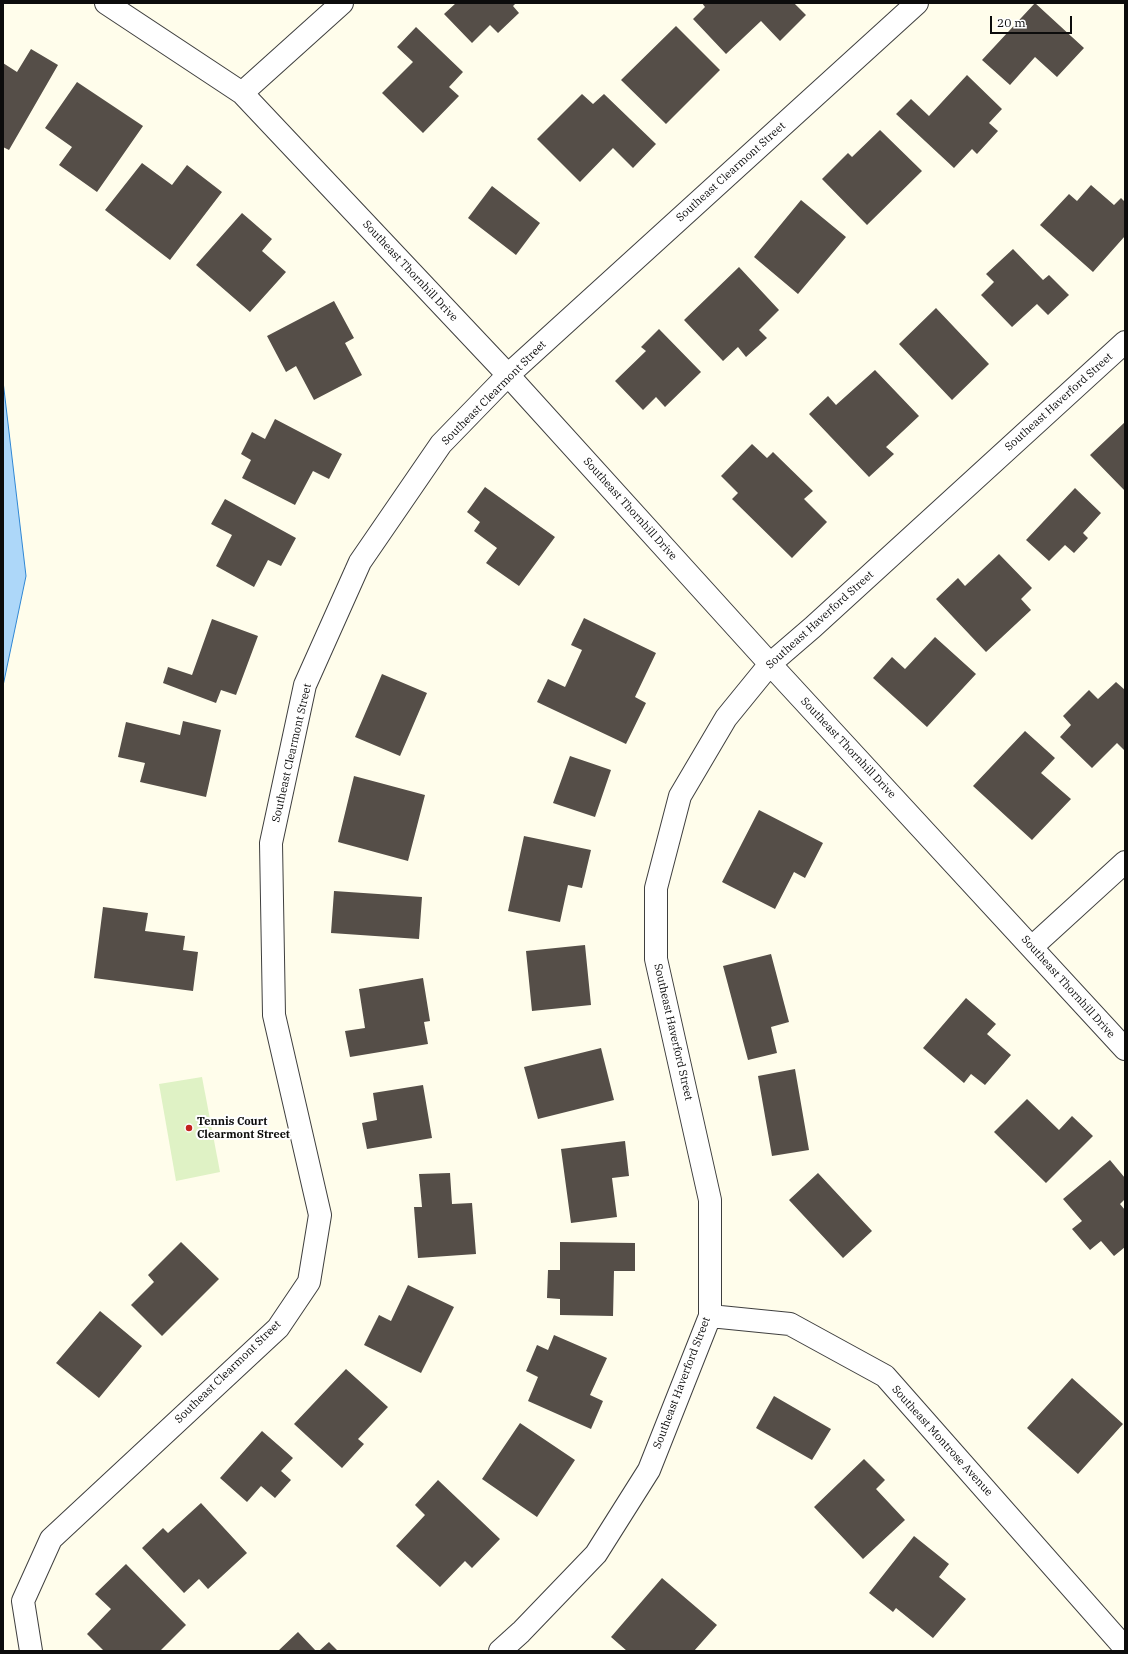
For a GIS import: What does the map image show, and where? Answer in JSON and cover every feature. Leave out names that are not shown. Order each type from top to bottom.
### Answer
[{"type":"street","name":"Southeast Thornhill Drive","points":[[106,3],[242,93],[508,375],[770,664],[1125,1049]]},
{"type":"street","points":[[242,93],[342,3]]},
{"type":"street","name":"Southeast Clearmont Street","points":[[31,1651],[24,1601],[51,1539],[278,1328],[309,1282],[320,1215],[274,1015],[272,843],[306,685],[360,562],[441,444],[508,375],[917,3]]},
{"type":"street","name":"Southeast Haverford Street","points":[[500,1651],[521,1632],[596,1554],[645,1477],[710,1316],[710,1200],[656,959],[656,888],[680,796],[726,718],[770,664],[825,616],[1125,342]]},
{"type":"street","points":[[1032,947],[1125,862]]},
{"type":"street","name":"Southeast Montrose Avenue","points":[[710,1316],[790,1324],[884,1376],[1125,1648]]},
{"type":"green space","name":"Tennis Court Clearmont Street","points":[[202,1077],[220,1172],[176,1181],[159,1084]]},
{"type":"water","points":[[3,381],[26,576],[3,686]]},
{"type":"building","points":[[456,3],[516,3],[513,6],[519,13],[498,33],[490,25],[472,43],[444,14]]},
{"type":"building","points":[[702,3],[794,3],[806,15],[780,41],[761,21],[726,54],[693,19],[705,7]]},
{"type":"building","points":[[1035,3],[1084,48],[1057,77],[1035,57],[1010,85],[982,60]]},
{"type":"building","points":[[676,26],[720,70],[666,124],[621,80]]},
{"type":"building","points":[[416,27],[463,72],[449,87],[459,96],[423,133],[382,93],[413,62],[397,47]]},
{"type":"building","points":[[31,49],[58,65],[9,150],[3,147],[3,63],[17,72]]},
{"type":"building","points":[[967,75],[1002,109],[989,123],[998,131],[977,154],[972,149],[954,168],[896,114],[911,99],[929,116]]},
{"type":"building","points":[[77,82],[143,126],[97,192],[59,165],[72,147],[45,128]]},
{"type":"building","points":[[582,94],[593,104],[604,94],[656,144],[633,168],[613,148],[580,182],[537,139]]},
{"type":"building","points":[[880,130],[922,171],[867,225],[822,179],[848,153],[852,157]]},
{"type":"building","points":[[142,163],[172,185],[187,165],[222,192],[170,260],[105,210]]},
{"type":"building","points":[[1091,185],[1114,205],[1121,198],[1125,202],[1125,236],[1093,272],[1040,225],[1069,194],[1077,201]]},
{"type":"building","points":[[492,186],[540,223],[516,255],[468,218]]},
{"type":"building","points":[[801,200],[846,237],[798,294],[754,257]]},
{"type":"building","points":[[242,213],[272,239],[262,251],[286,272],[250,312],[196,265]]},
{"type":"building","points":[[1013,249],[1043,280],[1049,275],[1069,295],[1048,315],[1037,304],[1012,327],[981,295],[994,282],[986,274]]},
{"type":"building","points":[[739,267],[779,310],[759,330],[767,338],[746,357],[738,347],[723,361],[684,320]]},
{"type":"building","points":[[334,301],[354,338],[345,343],[362,375],[314,400],[296,366],[286,372],[267,336]]},
{"type":"building","points":[[936,308],[989,364],[952,400],[899,344]]},
{"type":"building","points":[[659,329],[701,372],[665,407],[656,397],[643,410],[615,381],[646,351],[641,347]]},
{"type":"building","points":[[875,370],[919,416],[886,447],[894,454],[869,477],[809,414],[828,396],[836,405]]},
{"type":"building","points":[[275,419],[342,454],[329,479],[313,471],[295,505],[242,478],[251,460],[241,454],[252,432],[265,439]]},
{"type":"building","points":[[1125,422],[1125,491],[1090,455]]},
{"type":"building","points":[[752,444],[767,458],[773,452],[813,491],[804,499],[827,522],[792,558],[732,499],[738,493],[721,476]]},
{"type":"building","points":[[485,487],[555,537],[519,586],[486,563],[497,548],[474,531],[480,522],[467,512]]},
{"type":"building","points":[[1075,488],[1101,513],[1083,533],[1088,538],[1074,553],[1065,545],[1049,561],[1026,540]]},
{"type":"building","points":[[225,499],[296,538],[281,566],[268,560],[254,587],[216,566],[232,535],[211,524]]},
{"type":"building","points":[[999,554],[1032,588],[1021,599],[1031,610],[986,652],[936,599],[958,578],[965,586]]},
{"type":"building","points":[[584,618],[656,653],[635,697],[646,703],[626,744],[537,702],[548,679],[565,687],[582,650],[571,645]]},
{"type":"building","points":[[212,619],[258,636],[236,695],[221,690],[216,703],[163,683],[168,667],[192,675]]},
{"type":"building","points":[[935,637],[976,674],[927,727],[873,678],[892,657],[905,669]]},
{"type":"building","points":[[382,674],[427,693],[400,756],[355,737]]},
{"type":"building","points":[[1116,682],[1125,690],[1125,751],[1117,743],[1092,768],[1060,737],[1071,725],[1063,716],[1089,690],[1098,699]]},
{"type":"building","points":[[183,721],[221,730],[206,797],[140,782],[145,763],[118,757],[126,722],[180,735]]},
{"type":"building","points":[[1025,731],[1055,758],[1041,773],[1071,799],[1032,840],[973,786]]},
{"type":"building","points":[[570,756],[611,770],[595,817],[553,803]]},
{"type":"building","points":[[354,776],[425,795],[408,861],[338,842]]},
{"type":"building","points":[[759,810],[823,843],[805,878],[794,872],[775,909],[722,882]]},
{"type":"building","points":[[524,836],[591,850],[582,888],[568,885],[560,922],[508,911]]},
{"type":"building","points":[[334,891],[422,897],[419,939],[331,933]]},
{"type":"building","points":[[103,907],[148,913],[145,931],[185,936],[183,950],[198,952],[193,991],[94,978]]},
{"type":"building","points":[[585,945],[591,1005],[532,1011],[526,951]]},
{"type":"building","points":[[771,954],[789,1022],[771,1027],[777,1053],[748,1060],[723,966]]},
{"type":"building","points":[[423,978],[430,1021],[424,1022],[428,1044],[350,1057],[345,1031],[365,1028],[359,989]]},
{"type":"building","points":[[966,998],[996,1024],[987,1034],[1011,1055],[985,1085],[971,1074],[964,1083],[923,1048]]},
{"type":"building","points":[[601,1048],[614,1100],[538,1119],[524,1067]]},
{"type":"building","points":[[795,1069],[809,1150],[772,1156],[758,1076]]},
{"type":"building","points":[[423,1085],[432,1138],[367,1149],[362,1123],[377,1120],[373,1093]]},
{"type":"building","points":[[1027,1099],[1059,1130],[1072,1116],[1093,1136],[1046,1183],[994,1132]]},
{"type":"building","points":[[625,1141],[629,1176],[612,1178],[617,1217],[571,1223],[561,1149]]},
{"type":"building","points":[[1110,1160],[1125,1178],[1125,1199],[1120,1204],[1125,1210],[1125,1247],[1114,1256],[1101,1241],[1090,1250],[1072,1229],[1082,1221],[1063,1199]]},
{"type":"building","points":[[450,1173],[452,1204],[472,1203],[476,1254],[418,1258],[414,1207],[422,1207],[419,1174]]},
{"type":"building","points":[[818,1173],[872,1231],[843,1258],[789,1200]]},
{"type":"building","points":[[181,1242],[219,1279],[162,1336],[131,1305],[154,1282],[148,1275]]},
{"type":"building","points":[[560,1242],[635,1243],[635,1271],[614,1271],[613,1316],[560,1315],[560,1299],[547,1298],[548,1270],[560,1270]]},
{"type":"building","points":[[408,1285],[454,1307],[421,1373],[364,1345],[379,1315],[391,1321]]},
{"type":"building","points":[[100,1311],[142,1346],[99,1398],[56,1363]]},
{"type":"building","points":[[554,1335],[607,1358],[590,1395],[603,1401],[591,1429],[528,1401],[538,1377],[526,1371],[537,1345],[548,1350]]},
{"type":"building","points":[[346,1369],[388,1407],[358,1439],[364,1444],[342,1468],[294,1424]]},
{"type":"building","points":[[1072,1378],[1123,1424],[1078,1474],[1027,1428]]},
{"type":"building","points":[[774,1396],[831,1429],[812,1460],[756,1428]]},
{"type":"building","points":[[520,1423],[575,1460],[537,1517],[482,1479]]},
{"type":"building","points":[[262,1431],[293,1458],[281,1471],[291,1480],[275,1498],[261,1486],[247,1502],[220,1478]]},
{"type":"building","points":[[864,1459],[885,1480],[876,1489],[905,1520],[863,1559],[814,1507]]},
{"type":"building","points":[[438,1480],[500,1539],[472,1568],[465,1561],[440,1587],[396,1546],[425,1515],[415,1505]]},
{"type":"building","points":[[201,1503],[247,1553],[208,1589],[199,1579],[184,1593],[142,1548],[163,1528],[168,1533]]},
{"type":"building","points":[[914,1536],[949,1564],[939,1577],[966,1599],[933,1638],[896,1608],[893,1612],[869,1593]]},
{"type":"building","points":[[126,1564],[186,1625],[160,1651],[104,1651],[87,1634],[111,1609],[95,1594]]},
{"type":"building","points":[[662,1578],[717,1625],[694,1651],[627,1651],[611,1637]]},
{"type":"building","points":[[298,1632],[316,1651],[278,1651]]},
{"type":"building","points":[[329,1642],[338,1651],[319,1651]]},
{"type":"place","name":"Tennis Court Clearmont Street","points":[[189,1128]]}]
